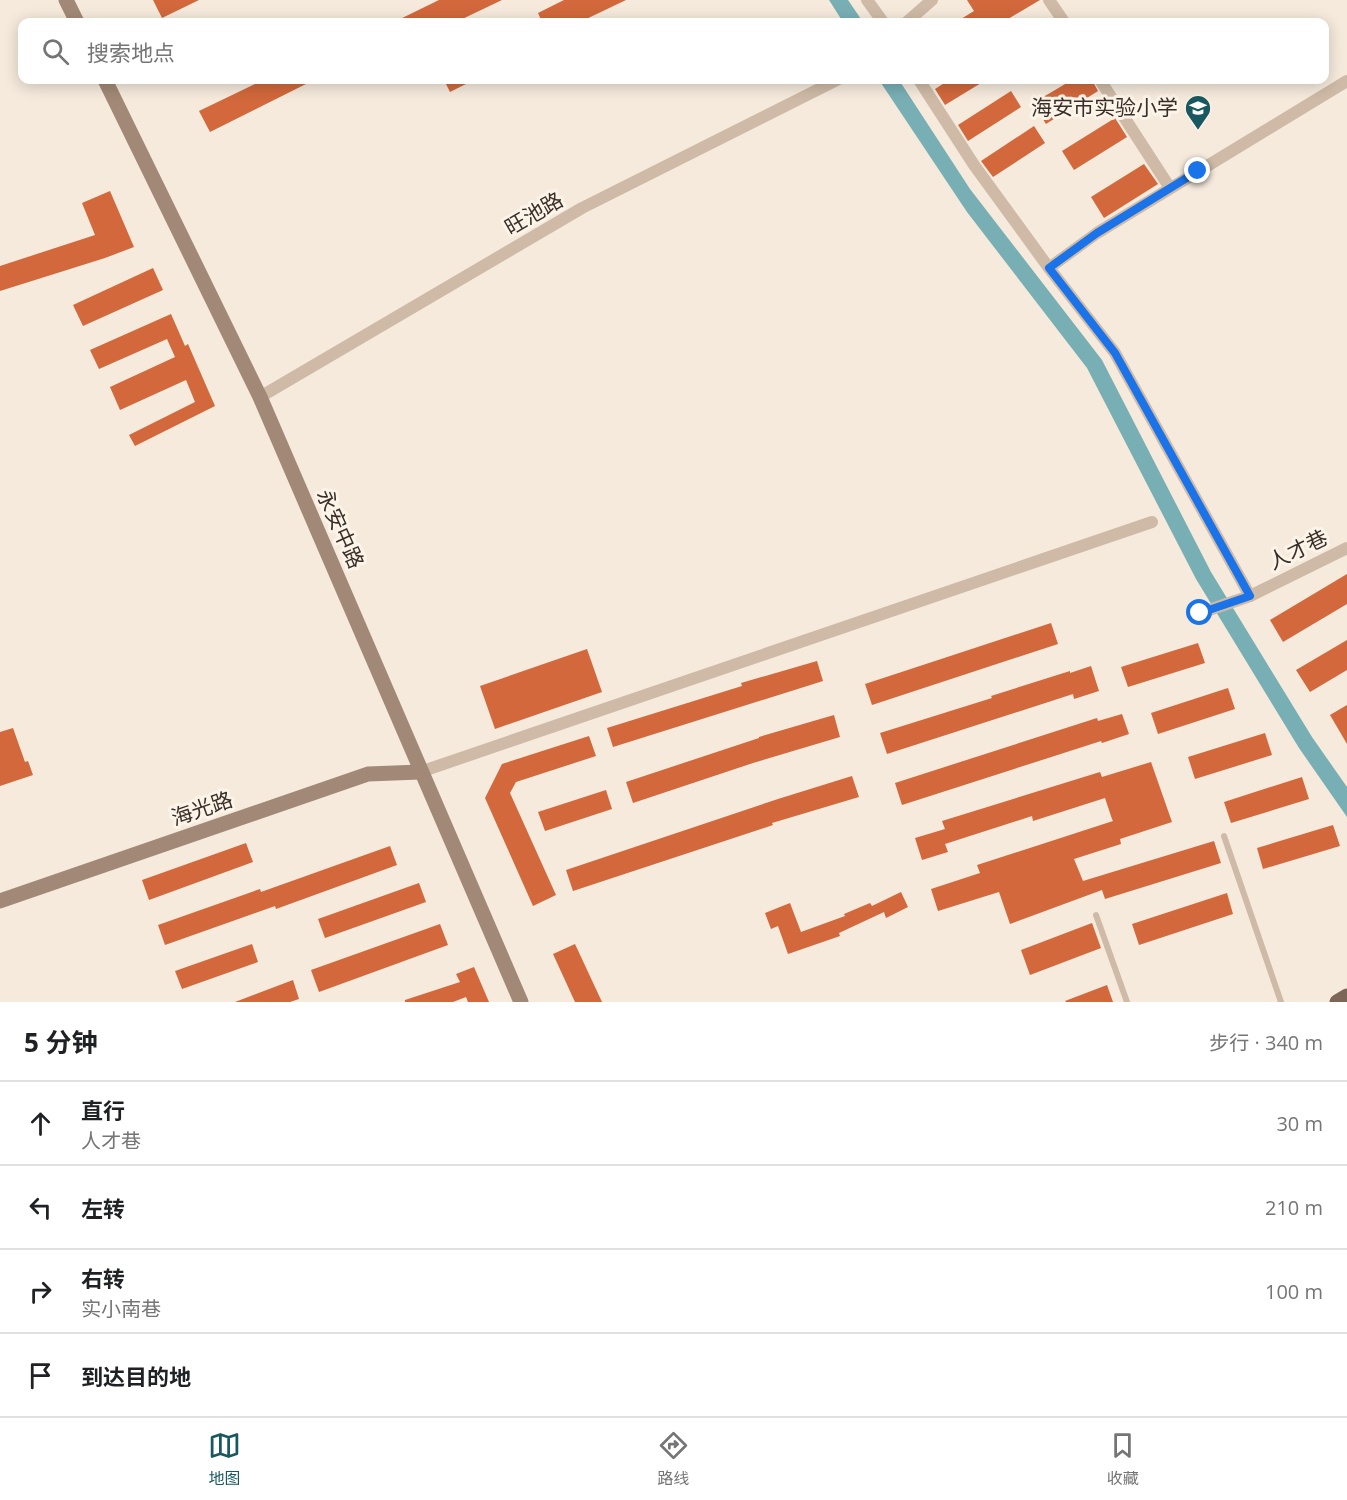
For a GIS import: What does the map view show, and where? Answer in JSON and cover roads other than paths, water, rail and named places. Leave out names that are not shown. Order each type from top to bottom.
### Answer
[{"type":"main road","points":[[1336,1002],[1347,996]]},
{"type":"street","points":[[66,0],[75,18]]},
{"type":"street","points":[[867,0],[880,18]]},
{"type":"street","points":[[912,18],[932,0]]},
{"type":"street","points":[[1049,0],[1061,18]]},
{"type":"street","points":[[1049,268],[1097,233],[1347,81]]},
{"type":"street","name":"永安中路","points":[[107,84],[260,397],[521,1002]]},
{"type":"street","name":"旺池路","points":[[260,397],[582,208],[829,84]]},
{"type":"street","points":[[922,84],[974,165],[1115,353],[1246,597]]},
{"type":"street","points":[[1103,84],[1170,188]]},
{"type":"street","points":[[420,772],[1152,522]]},
{"type":"street","name":"人才巷","points":[[1202,612],[1246,597],[1347,548]]},
{"type":"street","name":"海光路","points":[[0,901],[368,774],[420,772]]},
{"type":"lane","points":[[1224,837],[1281,1002]]},
{"type":"lane","points":[[1096,915],[1127,1002]]},
{"type":"water","points":[[829,0],[848,0],[860,18],[840,18]]},
{"type":"water","points":[[882,84],[902,84],[970,189],[1102,360],[1211,572],[1312,737],[1347,787],[1347,817],[1299,748],[1196,579],[1087,368],[967,212]]},
{"type":"place","name":"海安市实验小学","points":[[1198,131]]}]
